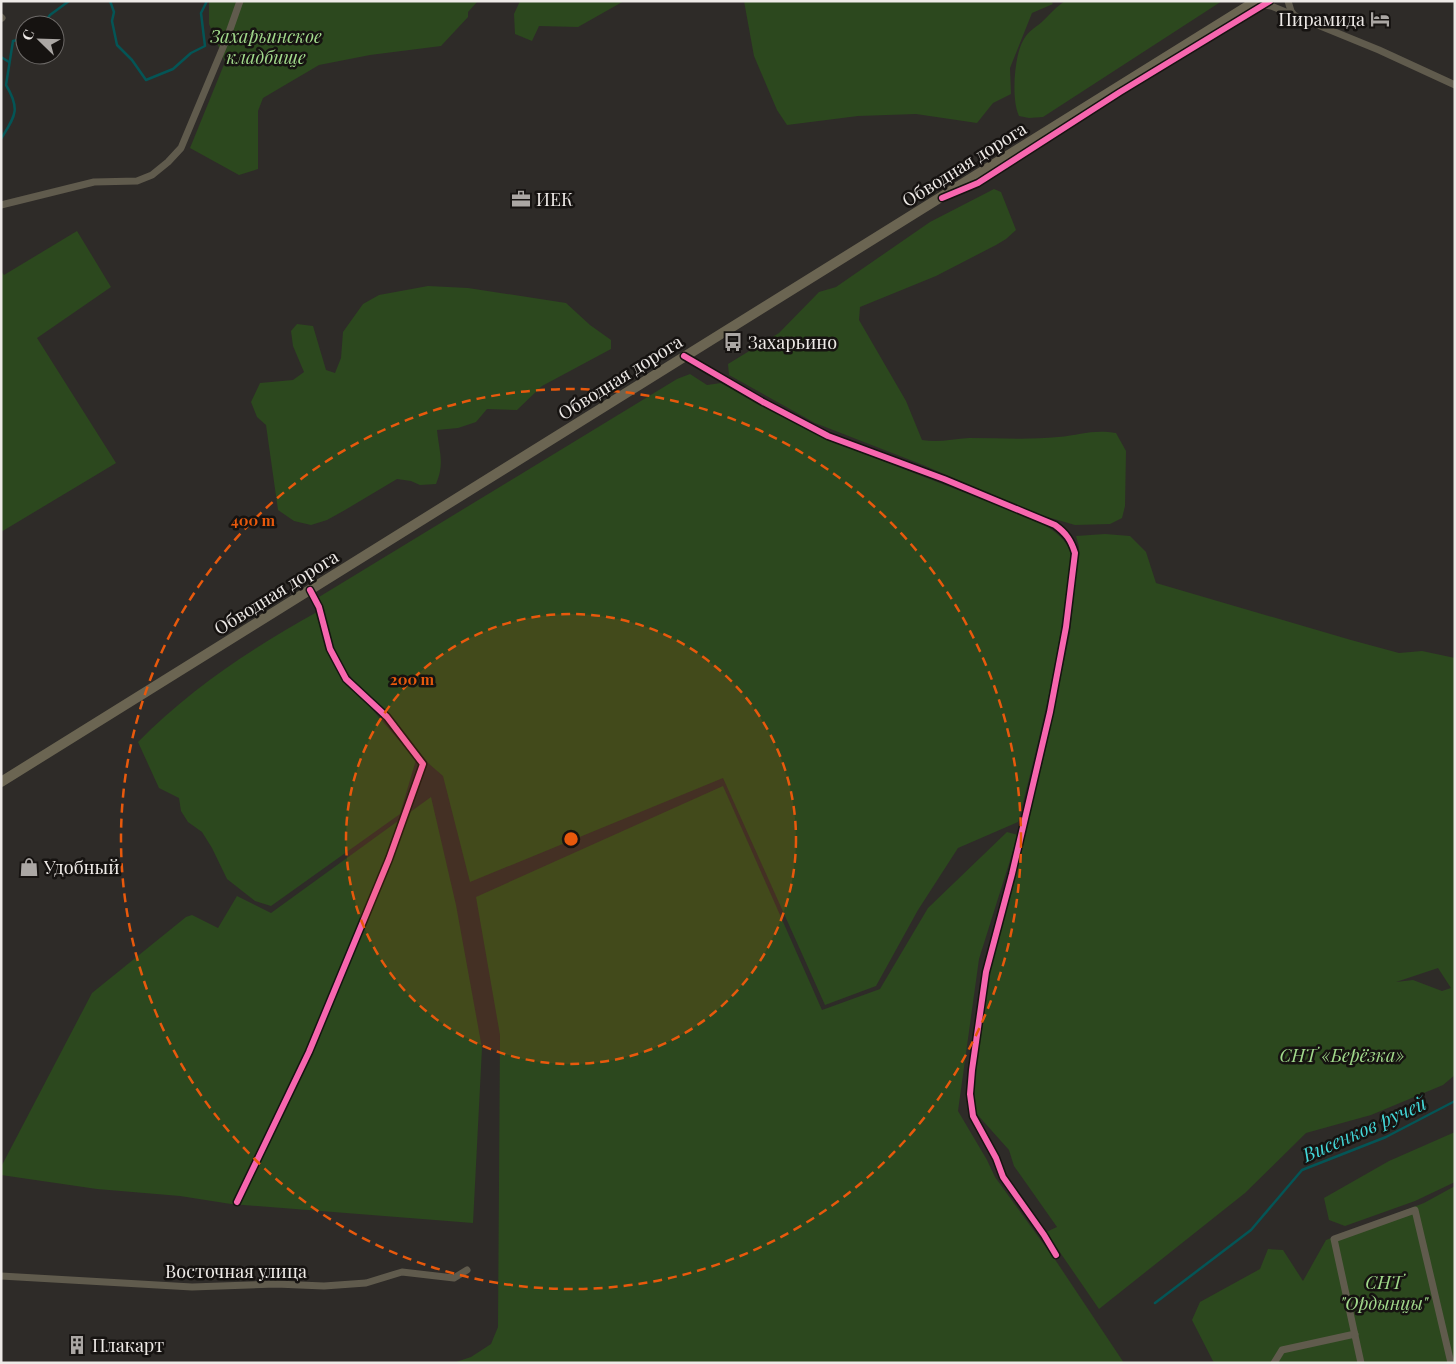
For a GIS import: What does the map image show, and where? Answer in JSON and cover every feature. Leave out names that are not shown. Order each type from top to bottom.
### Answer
[{"type":"main road","name":"Обводная дорога","points":[[1,782],[684,356],[1263,3]]},
{"type":"street","points":[[1,205],[94,182],[137,181],[152,175],[168,162],[181,148],[227,38],[240,1]]},
{"type":"street","points":[[1288,1],[1291,11],[1296,17]]},
{"type":"street","points":[[1263,3],[1379,50],[1455,85]]},
{"type":"street","points":[[684,356],[763,402],[828,436],[944,479],[1055,525],[1071,541],[1075,553],[1066,627],[1032,792],[986,972],[970,1094],[973,1116],[996,1158],[1003,1177],[1044,1235],[1056,1256]]},
{"type":"street","points":[[237,1202],[309,1052],[389,859],[423,764],[387,717],[346,679],[330,649],[319,607],[310,590]]},
{"type":"street","points":[[1361,1363],[1334,1239],[1415,1210],[1451,1363]]},
{"type":"street","name":"Восточная улица","points":[[1,1276],[192,1287],[276,1284],[324,1286],[366,1283],[402,1272],[454,1278],[468,1270]]},
{"type":"street","points":[[1274,1363],[1282,1350],[1354,1334]]},
{"type":"green space","name":"Захарьинское кладбище","points":[[209,1],[478,1],[468,12],[468,17],[441,46],[370,55],[319,65],[263,98],[258,111],[258,169],[239,175],[190,148],[225,62],[209,24]]},
{"type":"green space","points":[[520,1],[624,1],[578,27],[539,26],[532,41],[515,34],[514,14]]},
{"type":"green space","points":[[744,1],[1051,1],[1053,4],[1032,13],[1010,68],[1011,94],[993,103],[977,123],[916,114],[858,116],[787,125],[777,110],[754,56]]},
{"type":"green space","points":[[1065,1],[1222,1],[1043,117],[1029,118],[1019,116],[1014,88],[1016,66],[1021,46],[1028,34]]},
{"type":"green space","points":[[994,189],[1001,192],[1016,230],[996,245],[936,276],[860,307],[859,320],[906,401],[922,440],[1036,438],[1094,432],[1116,433],[1126,451],[1125,506],[1122,518],[1110,524],[1075,525],[1037,514],[923,465],[815,423],[729,375],[728,364],[779,333],[819,292],[836,287],[930,222]]},
{"type":"green space","points":[[77,231],[111,287],[37,338],[116,463],[1,532],[1,271],[4,275]]},
{"type":"green space","points":[[428,286],[468,288],[566,303],[590,325],[611,340],[611,349],[542,386],[517,410],[487,409],[476,422],[458,428],[437,430],[441,463],[436,484],[420,485],[411,481],[397,479],[327,520],[311,525],[294,521],[278,510],[266,425],[257,417],[251,402],[260,383],[293,380],[304,372],[293,346],[291,331],[297,324],[313,326],[326,370],[335,373],[341,358],[343,332],[363,304],[379,295]]},
{"type":"green space","points":[[690,374],[707,385],[721,383],[821,437],[1038,521],[1054,531],[1067,544],[1070,550],[1071,568],[1069,582],[1050,690],[1018,822],[958,848],[918,910],[876,986],[825,1005],[723,778],[470,882],[443,776],[428,763],[389,713],[354,681],[347,672],[332,644],[319,597],[677,379]]},
{"type":"green space","name":"СНТ «Берёзка»","points":[[1105,534],[1130,536],[1146,552],[1156,583],[1399,653],[1422,651],[1455,658],[1455,1075],[1443,1085],[1371,1115],[1306,1133],[1245,1193],[1099,1309],[1046,1232],[1057,1227],[1014,1166],[1009,1150],[975,1112],[973,1087],[987,983],[1045,753],[1070,633],[1079,547],[1076,536]],"holes":[[[1438,968],[1451,988],[1442,991],[1413,980],[1396,982]]]},
{"type":"green space","points":[[317,612],[327,650],[340,675],[416,760],[400,814],[271,906],[255,901],[227,879],[202,832],[188,822],[181,811],[179,798],[159,788],[138,742],[200,687],[269,640]]},
{"type":"green space","points":[[723,786],[822,1010],[880,989],[928,908],[1007,832],[1018,835],[979,959],[958,1111],[995,1177],[1056,1261],[1124,1363],[453,1363],[471,1357],[491,1344],[498,1327],[500,1035],[476,897]]},
{"type":"green space","points":[[431,797],[456,905],[482,1048],[473,1223],[231,1204],[180,1196],[97,1189],[1,1175],[1,1167],[92,993],[186,917],[192,915],[218,928],[237,896],[271,913]]},
{"type":"green space","points":[[1455,1132],[1455,1182],[1415,1201],[1345,1226],[1329,1220],[1324,1198],[1389,1161]]},
{"type":"green space","name":"СНТ \"Ордынцы\"","points":[[1455,1186],[1455,1363],[1214,1363],[1192,1320],[1200,1302],[1260,1269],[1268,1249],[1283,1250],[1303,1281],[1326,1240],[1424,1203]]},
{"type":"waterway","points":[[50,15],[69,1]]},
{"type":"waterway","points":[[110,1],[114,12],[112,21],[117,45],[132,60],[146,80],[173,69],[191,53],[205,46],[201,13],[207,1]]},
{"type":"waterway","points":[[1,139],[13,118],[15,107],[6,85],[13,41],[15,40]]},
{"type":"waterway","points":[[1,57],[9,62]]},
{"type":"waterway","name":"Висенков ручей","points":[[1155,1303],[1251,1230],[1302,1170],[1386,1137],[1455,1101]]},
{"type":"cycle path","points":[[942,198],[978,183],[1120,92],[1270,1]]},
{"type":"cycle path","points":[[684,356],[763,402],[828,436],[944,479],[1055,525],[1068,537],[1073,548],[1075,553],[1066,627],[1050,712],[1012,874],[986,972],[970,1094],[973,1116],[996,1158],[1003,1177],[1056,1255]]},
{"type":"cycle path","points":[[237,1202],[309,1052],[389,859],[423,764],[387,717],[346,679],[330,649],[319,607],[310,590]]},
{"type":"place","name":"Пирамида","points":[[1380,19]]},
{"type":"place","name":"ИЕК","points":[[521,199]]},
{"type":"place","name":"Захарьино","points":[[733,342]]},
{"type":"place","name":"Удобный","points":[[29,867]]},
{"type":"place","name":"Плакарт","points":[[77,1345]]}]
